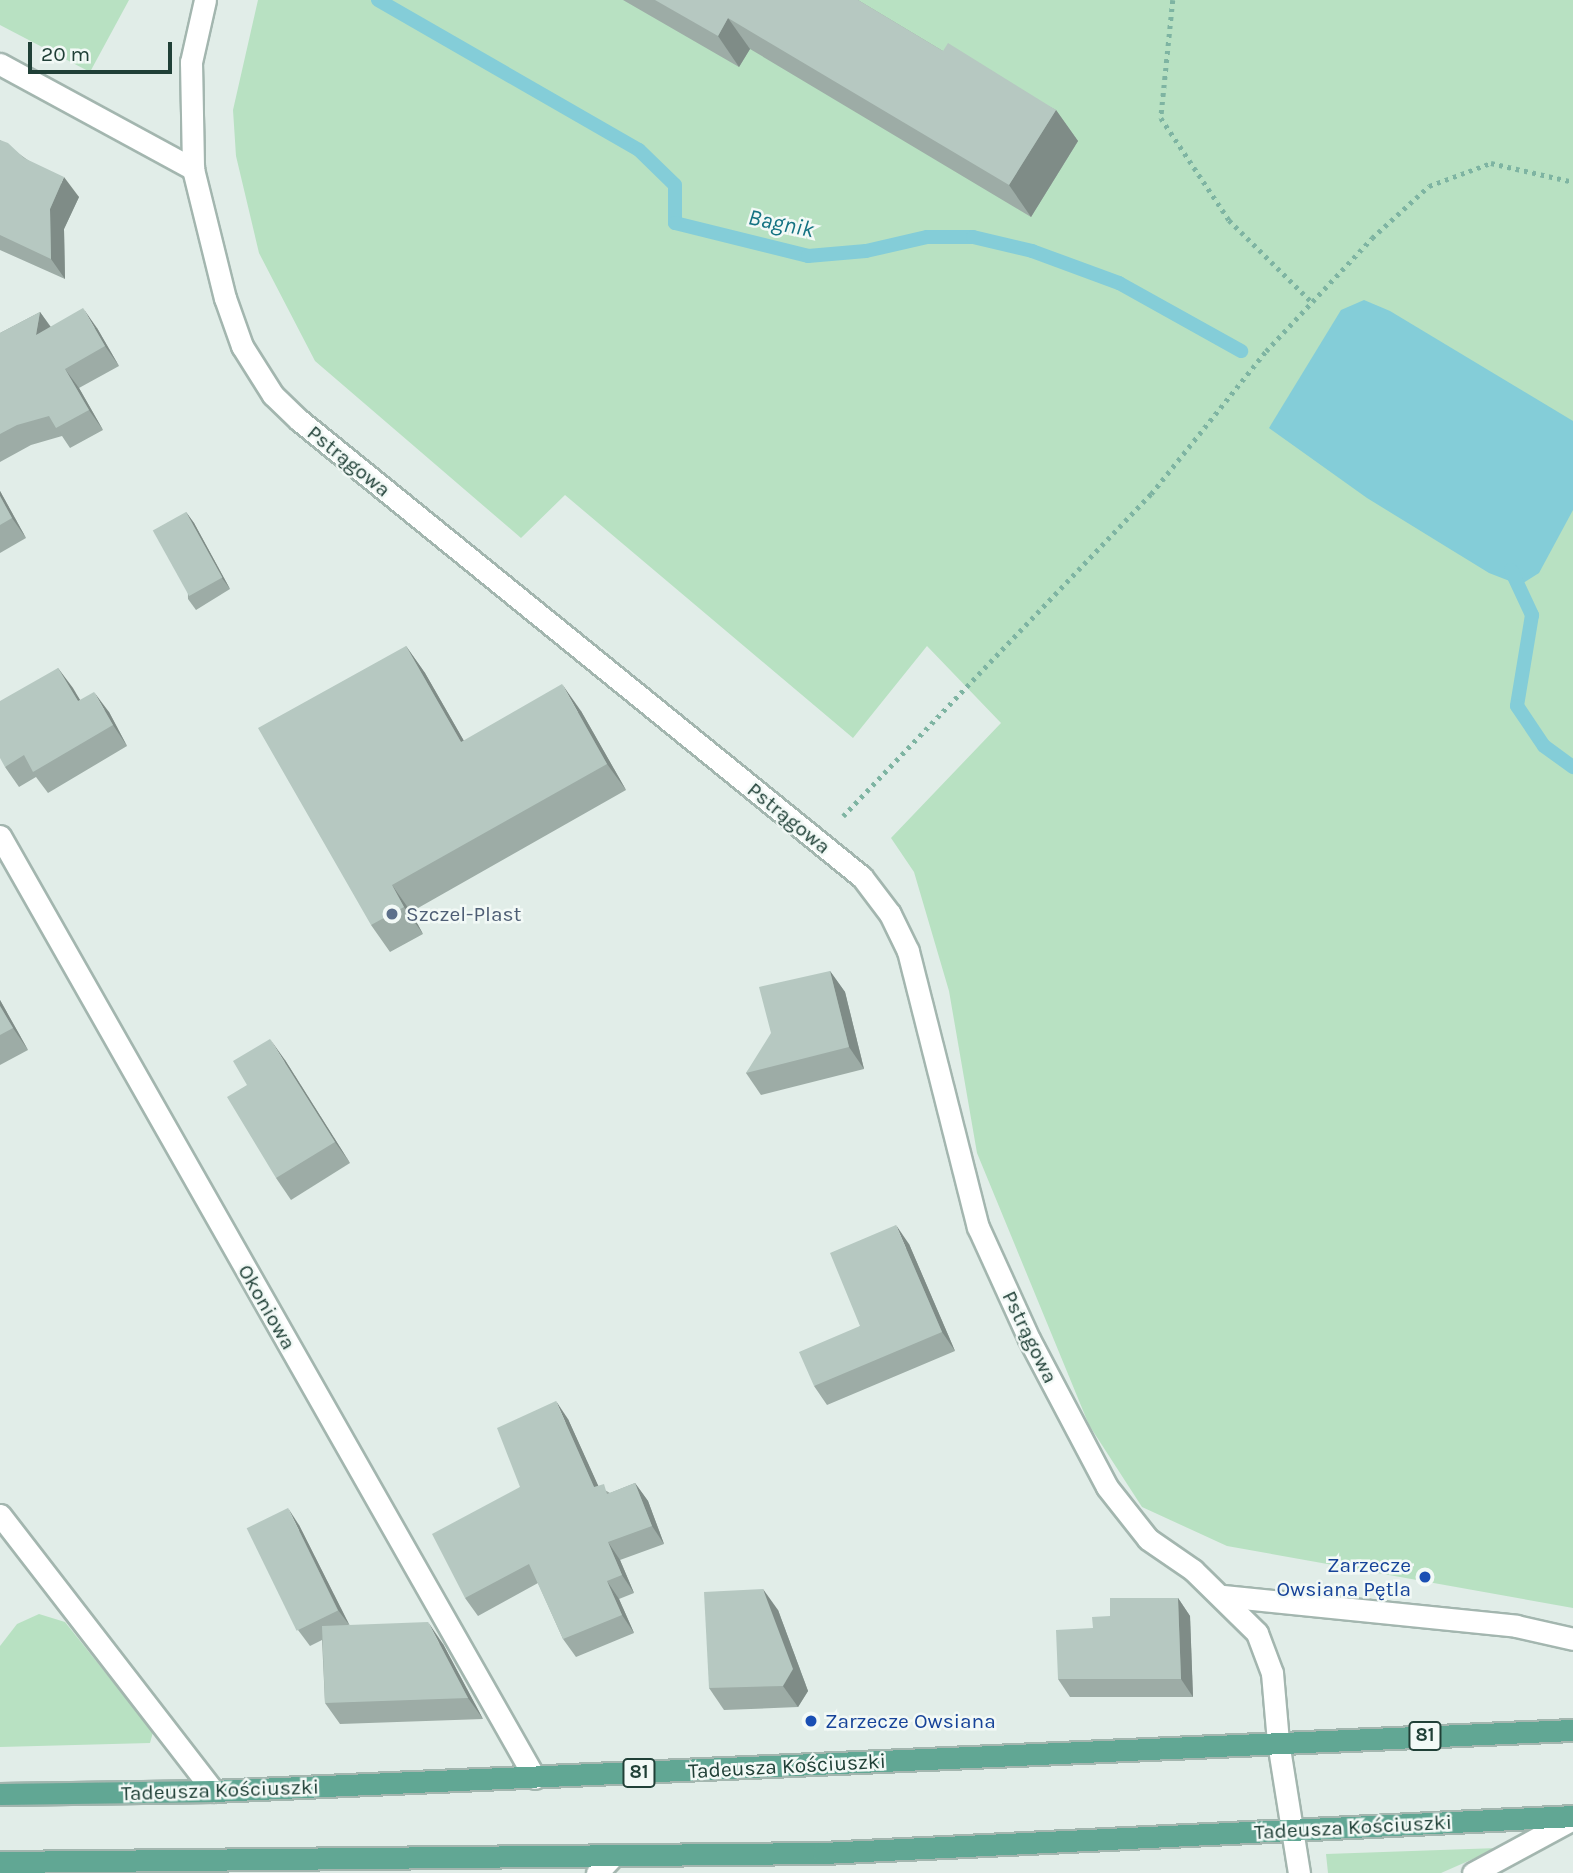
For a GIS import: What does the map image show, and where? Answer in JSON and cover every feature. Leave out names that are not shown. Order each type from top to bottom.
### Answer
[{"type":"main road","name":"Tadeusza Kościuszki","points":[[0,1794],[213,1791],[1573,1730]]},
{"type":"main road","name":"Tadeusza Kościuszki","points":[[0,1862],[116,1868],[823,1853],[1573,1818]]},
{"type":"street","name":"Pstrągowa","points":[[205,0],[191,62],[193,169],[221,285],[242,346],[273,395],[862,877],[890,914],[908,951],[978,1227],[1078,1434],[1107,1487],[1148,1539],[1223,1596],[1257,1633],[1272,1673],[1278,1742],[1299,1873]]},
{"type":"street","points":[[0,64],[193,169]]},
{"type":"street","name":"Okoniowa","points":[[0,836],[535,1777]]},
{"type":"street","points":[[0,1515],[213,1791]]},
{"type":"street","points":[[1223,1596],[1516,1626],[1573,1639]]},
{"type":"street","points":[[1473,1873],[1573,1818]]},
{"type":"street","points":[[597,1873],[612,1857]]},
{"type":"path","points":[[1173,0],[1161,118],[1228,220],[1313,303]]},
{"type":"path","points":[[819,843],[1151,494],[1266,351],[1372,238],[1429,186],[1491,163],[1573,182]]},
{"type":"green space","points":[[0,0],[129,0],[90,72],[0,25]]},
{"type":"green space","points":[[258,0],[1573,0],[1573,1608],[1227,1546],[1142,1507],[1089,1425],[977,1153],[949,991],[914,872],[891,838],[1001,723],[927,646],[853,738],[565,495],[521,538],[315,361],[259,253],[236,156],[233,110]]},
{"type":"green space","points":[[39,1614],[65,1622],[153,1732],[150,1743],[0,1747],[0,1646],[17,1624]]},
{"type":"green space","points":[[1498,1848],[1441,1873],[1328,1873],[1326,1854]]},
{"type":"water","points":[[1364,300],[1390,311],[1573,421],[1573,510],[1539,573],[1520,585],[1489,573],[1367,498],[1269,428],[1341,310]]},
{"type":"building","points":[[655,0],[858,0],[943,51],[948,43],[1056,110],[1009,185],[728,18],[718,36]]},
{"type":"building","points":[[0,140],[8,143],[24,158],[64,177],[50,209],[51,259],[0,235]]},
{"type":"building","points":[[83,308],[105,346],[65,369],[89,410],[56,428],[49,416],[17,425],[0,434],[0,333],[40,312],[36,335]]},
{"type":"building","points":[[0,496],[12,518],[0,525]]},
{"type":"building","points":[[186,512],[222,578],[189,596],[153,530]]},
{"type":"building","points":[[406,646],[461,742],[562,684],[607,764],[392,885],[404,907],[371,925],[258,728]]},
{"type":"building","points":[[58,668],[78,701],[94,692],[113,725],[33,772],[24,755],[5,767],[0,758],[0,701]]},
{"type":"building","points":[[830,971],[849,1047],[746,1073],[771,1033],[759,987]]},
{"type":"building","points":[[0,1006],[13,1028],[0,1035]]},
{"type":"building","points":[[270,1039],[335,1142],[276,1178],[227,1097],[247,1085],[233,1061]]},
{"type":"building","points":[[896,1225],[942,1332],[814,1386],[799,1352],[860,1326],[830,1253]]},
{"type":"building","points":[[556,1401],[594,1487],[604,1484],[607,1494],[635,1483],[652,1526],[608,1542],[622,1575],[607,1581],[622,1615],[563,1639],[529,1564],[465,1598],[432,1534],[520,1487],[497,1428]]},
{"type":"building","points":[[288,1508],[338,1610],[297,1631],[247,1528]]},
{"type":"building","points":[[763,1589],[793,1669],[783,1686],[709,1688],[704,1592]]},
{"type":"building","points":[[1110,1598],[1178,1598],[1181,1679],[1058,1679],[1056,1630],[1093,1628],[1092,1617],[1110,1616]]},
{"type":"building","points":[[428,1622],[468,1698],[325,1703],[322,1626]]},
{"type":"waterway","name":"Bagnik","points":[[378,0],[639,150],[675,185],[675,223],[808,256],[866,251],[927,237],[973,237],[1032,251],[1119,283],[1241,351]]},
{"type":"waterway","points":[[1511,570],[1532,615],[1517,706],[1544,746],[1573,767]]},
{"type":"place","name":"Szczel-Plast","points":[[392,914]]},
{"type":"place","name":"Zarzecze Owsiana Pętla","points":[[1425,1577]]},
{"type":"place","name":"Zarzecze Owsiana","points":[[811,1721]]}]
